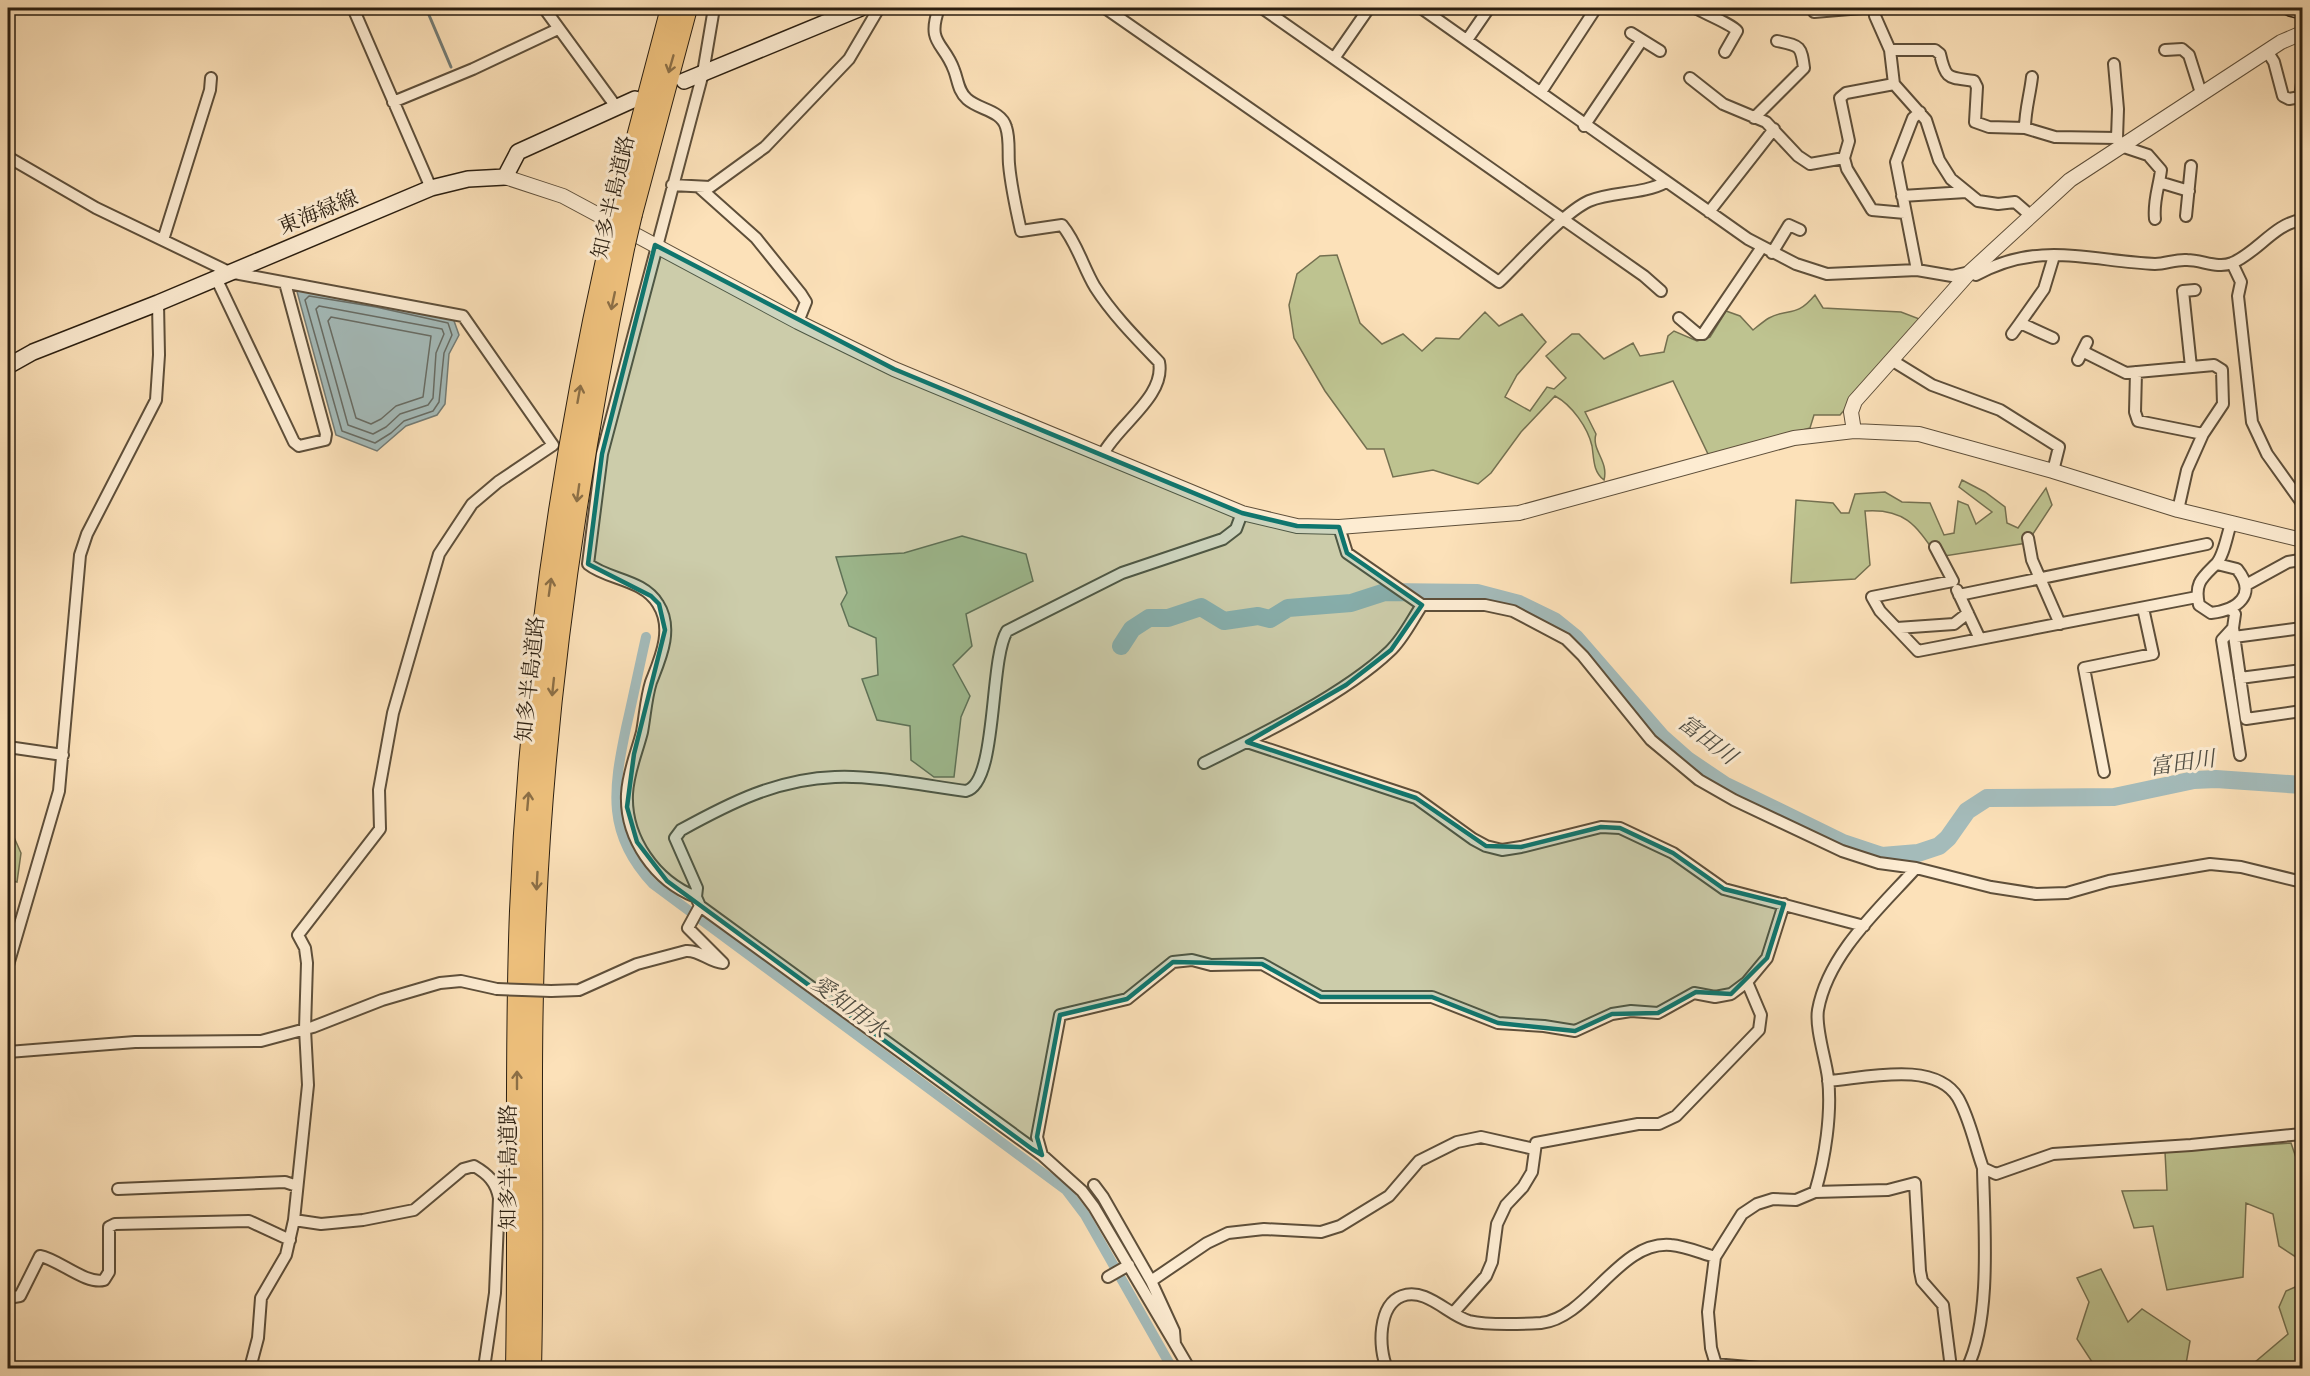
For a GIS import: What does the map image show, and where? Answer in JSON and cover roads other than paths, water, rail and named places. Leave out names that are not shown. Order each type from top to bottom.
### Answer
[{"type":"highway","name":"知多半島道路","points":[[516,1368],[518,978],[532,750],[545,619],[566,475],[671,8]]},
{"type":"highway","name":"知多半島道路","points":[[625,211],[687,8]]},
{"type":"highway","name":"知多半島道路","points":[[531,1368],[533,978],[547,751],[560,620],[580,477],[618,241]]},
{"type":"highway","points":[[532,1226],[540,1271],[545,1368]]},
{"type":"highway","points":[[508,1368],[518,1244]]},
{"type":"main road","points":[[684,81],[861,8]]},
{"type":"main road","points":[[2290,8],[2302,11]]},
{"type":"main road","points":[[505,177],[518,152],[635,99]]},
{"type":"main road","name":"東海緑線","points":[[8,366],[33,351],[158,303],[431,188],[468,179],[505,177]]},
{"type":"street","points":[[353,8],[431,188]]},
{"type":"street","points":[[544,8],[617,108]]},
{"type":"street","points":[[714,8],[703,73],[655,245],[602,454],[588,564],[595,570],[636,585],[659,604],[665,630],[664,648],[652,681],[634,754],[627,807],[637,842],[648,861],[667,880],[1042,1155],[1082,1191],[1129,1264],[1189,1368]]},
{"type":"street","points":[[672,185],[710,187],[765,147],[849,59],[879,8]]},
{"type":"street","points":[[939,8],[935,18],[934,35],[954,68],[960,90],[974,104],[998,115],[1006,125],[1012,194],[1021,231],[1062,225],[1069,233],[1095,286],[1118,319],[1159,362],[1161,371],[1155,389],[1103,454]]},
{"type":"street","points":[[1105,8],[1499,282],[1564,220],[1587,202],[1653,188],[1665,182]]},
{"type":"street","points":[[1262,8],[1335,57],[1661,291]]},
{"type":"street","points":[[1335,57],[1369,8]]},
{"type":"street","points":[[1467,40],[1490,8]]},
{"type":"street","points":[[1541,92],[1596,8]]},
{"type":"street","points":[[1695,8],[1717,21],[1734,26],[1737,31],[1725,52]]},
{"type":"street","points":[[1814,8],[1814,12],[1862,8]]},
{"type":"street","points":[[1426,9],[1584,126],[1709,213],[1767,250],[1816,272],[1827,274],[1917,270],[1952,276],[1970,273],[1976,275],[2007,260],[2080,254],[2158,264],[2183,259],[2216,265],[2232,263],[2274,233],[2302,220]]},
{"type":"street","points":[[1873,10],[1890,50],[1894,84],[1926,120],[1938,160],[1951,179],[1985,204],[2015,202],[2030,215]]},
{"type":"street","points":[[393,102],[473,69],[558,29]]},
{"type":"street","points":[[1631,33],[1660,51]]},
{"type":"street","points":[[1854,431],[1851,412],[1855,401],[1970,273],[2030,215],[2119,142],[2267,51],[2302,33]]},
{"type":"street","points":[[1584,126],[1642,40]]},
{"type":"street","points":[[1754,118],[1804,68],[1802,51],[1797,45],[1777,41]]},
{"type":"street","points":[[2165,50],[2182,49],[2189,56],[2201,93]]},
{"type":"street","points":[[1890,50],[1935,50],[1940,54],[1944,73],[1948,77],[1974,81],[1977,87],[1975,122],[1989,127],[2025,128],[2055,137],[2119,142],[2148,155],[2161,170],[2160,182],[2153,202],[2155,219]]},
{"type":"street","points":[[2267,51],[2274,62],[2283,96],[2301,100],[2302,83]]},
{"type":"street","points":[[2114,64],[2119,142]]},
{"type":"street","points":[[2025,128],[2025,109],[2030,99],[2032,76]]},
{"type":"street","points":[[162,240],[210,90],[211,78]]},
{"type":"street","points":[[1690,78],[1723,104],[1774,129],[1798,156],[1810,164],[1844,158]]},
{"type":"street","points":[[1894,84],[1846,93],[1840,98],[1849,141],[1844,158],[1847,169],[1868,206],[1880,212],[1905,213]]},
{"type":"street","points":[[1917,270],[1896,162],[1913,118],[1920,112]]},
{"type":"street","points":[[1709,213],[1774,129]]},
{"type":"street","points":[[8,157],[96,208],[162,240],[223,275],[285,283],[463,316],[553,445],[498,482],[472,504],[439,554],[393,713],[379,790],[380,829],[298,935],[305,948],[307,963],[305,1029],[308,1085],[294,1220],[286,1255],[261,1298],[258,1338],[250,1368]]},
{"type":"street","points":[[2186,216],[2191,166]]},
{"type":"street","points":[[505,177],[563,196],[798,322],[894,369],[1242,513],[1297,526],[1339,527],[1519,513],[1794,438],[1854,431],[1919,434],[2054,471],[2178,510],[2302,540]]},
{"type":"street","points":[[2160,182],[2189,191]]},
{"type":"street","points":[[700,188],[756,238],[801,294],[806,302],[798,322]]},
{"type":"street","points":[[1902,196],[1966,192]]},
{"type":"street","points":[[1679,318],[1698,334],[1703,334],[1789,225],[1800,230]]},
{"type":"street","points":[[2012,334],[2044,289],[2054,256]]},
{"type":"street","points":[[2232,263],[2241,282],[2238,296],[2252,422],[2267,454],[2302,503]]},
{"type":"street","points":[[223,275],[294,442],[299,446],[325,440],[326,434],[285,283]]},
{"type":"street","points":[[2191,367],[2183,291],[2195,290]]},
{"type":"street","points":[[8,965],[59,791],[80,555],[87,534],[156,400],[159,355],[158,303]]},
{"type":"street","points":[[2020,323],[2053,338]]},
{"type":"street","points":[[2083,352],[2126,373],[2214,365],[2222,370],[2223,404],[2203,434],[2187,470],[2178,510]]},
{"type":"street","points":[[1893,361],[1932,385],[2000,410],[2059,447],[2054,471]]},
{"type":"street","points":[[2136,372],[2135,412],[2138,421],[2203,434]]},
{"type":"street","points":[[8,1052],[125,1042],[261,1041],[305,1029],[382,1000],[440,983],[461,981],[497,989],[579,990],[637,964],[686,951],[692,950],[715,963],[723,963],[688,928],[698,902],[697,888],[675,838],[681,830],[731,802],[799,780],[837,776],[972,790],[978,784],[987,748],[999,648],[1007,631],[1122,573],[1223,539],[1236,529],[1242,513]]},
{"type":"street","points":[[2217,564],[2237,569],[2246,585],[2245,595],[2231,609],[2211,613],[2204,611],[2197,597],[2205,573],[2217,564],[2231,524]]},
{"type":"street","points":[[1339,527],[1347,553],[1422,605],[1485,605],[1513,611],[1566,639],[1583,656],[1651,740],[1699,780],[1734,800],[1842,851],[1879,863],[1916,868],[1991,887],[2036,894],[2067,893],[2109,881],[2210,864],[2241,867],[2302,882]]},
{"type":"street","points":[[2028,538],[2028,549],[2060,624]]},
{"type":"street","points":[[1959,595],[2206,544]]},
{"type":"street","points":[[1935,547],[1980,639]]},
{"type":"street","points":[[2246,585],[2288,562],[2300,560],[2302,566]]},
{"type":"street","points":[[1953,582],[1872,597],[1880,611],[1918,651],[2197,597]]},
{"type":"street","points":[[1204,763],[1247,742],[1346,685],[1391,650],[1422,605]]},
{"type":"street","points":[[2104,772],[2084,668],[2153,654],[2143,608]]},
{"type":"street","points":[[2231,609],[2235,614],[2234,633],[2246,719],[2302,711]]},
{"type":"street","points":[[1897,628],[1954,624],[1968,613]]},
{"type":"street","points":[[2240,755],[2222,640],[2234,633],[2302,628]]},
{"type":"street","points":[[2240,678],[2302,670]]},
{"type":"street","points":[[1247,742],[1416,798],[1486,846],[1502,850],[1601,827],[1620,828],[1673,853],[1724,889],[1864,926]]},
{"type":"street","points":[[8,747],[63,755]]},
{"type":"street","points":[[1815,1192],[1823,1165],[1828,1081],[1818,1012],[1837,963],[1864,926],[1916,868]]},
{"type":"street","points":[[1042,1155],[1037,1137],[1060,1015],[1127,999],[1173,963],[1192,960],[1211,965],[1262,964],[1322,997],[1432,997],[1498,1023],[1575,1031],[1612,1014],[1631,1011],[1658,1013],[1694,993],[1723,996],[1747,981],[1767,958],[1784,904]]},
{"type":"street","points":[[1454,1312],[1486,1276],[1492,1262],[1497,1224],[1506,1205],[1523,1187],[1532,1172],[1536,1143],[1638,1124],[1659,1124],[1676,1116],[1759,1030],[1762,1020],[1747,981]]},
{"type":"street","points":[[1828,1081],[1912,1074],[1933,1077],[1951,1088],[1959,1100],[1983,1168],[1983,1286],[1978,1339],[1967,1368]]},
{"type":"street","points":[[1983,1168],[1996,1174],[2053,1155],[2302,1134]]},
{"type":"street","points":[[1151,1281],[1206,1243],[1228,1233],[1264,1229],[1321,1232],[1340,1226],[1389,1196],[1419,1161],[1457,1142],[1481,1137],[1534,1149]]},
{"type":"street","points":[[294,1220],[321,1224],[363,1220],[414,1210],[463,1169],[474,1166],[484,1172],[496,1185],[499,1198],[495,1293],[484,1368]]},
{"type":"street","points":[[118,1189],[285,1182],[297,1186]]},
{"type":"street","points":[[1760,1368],[1713,1367],[1708,1312],[1715,1257],[1742,1214],[1757,1204],[1773,1199],[1796,1200],[1815,1192],[1888,1190],[1915,1183],[1920,1271],[1922,1281],[1942,1305],[1951,1368]]},
{"type":"street","points":[[1094,1185],[1151,1281],[1174,1331],[1175,1344]]},
{"type":"street","points":[[8,1298],[20,1296],[40,1256],[85,1276],[99,1281],[104,1280],[109,1272],[109,1227],[115,1224],[249,1221],[290,1240]]},
{"type":"street","points":[[1387,1368],[1382,1319],[1387,1307],[1403,1296],[1419,1295],[1470,1321],[1542,1323],[1559,1319],[1632,1257],[1654,1246],[1671,1245],[1715,1257]]},
{"type":"street","points":[[1108,1277],[1129,1264]]},
{"type":"water","points":[[296,288],[453,318],[459,335],[449,354],[445,404],[437,415],[406,426],[377,451],[336,435]]},
{"type":"waterway","points":[[426,8],[451,67]]},
{"type":"waterway","name":"富田川","points":[[1121,646],[1132,629],[1149,618],[1168,618],[1201,607],[1224,621],[1258,616],[1270,619],[1288,608],[1351,603],[1385,592],[1477,593],[1519,604],[1554,621],[1575,638],[1661,737],[1687,760],[1724,785],[1843,843],[1882,856],[1918,853],[1939,846],[1948,838],[1967,811],[1987,798],[2114,797],[2194,780],[2216,779],[2302,785]]},
{"type":"waterway","name":"愛知用水","points":[[646,637],[622,750],[616,791],[620,829],[638,865],[653,884],[1066,1190],[1085,1215],[1172,1368]]}]
